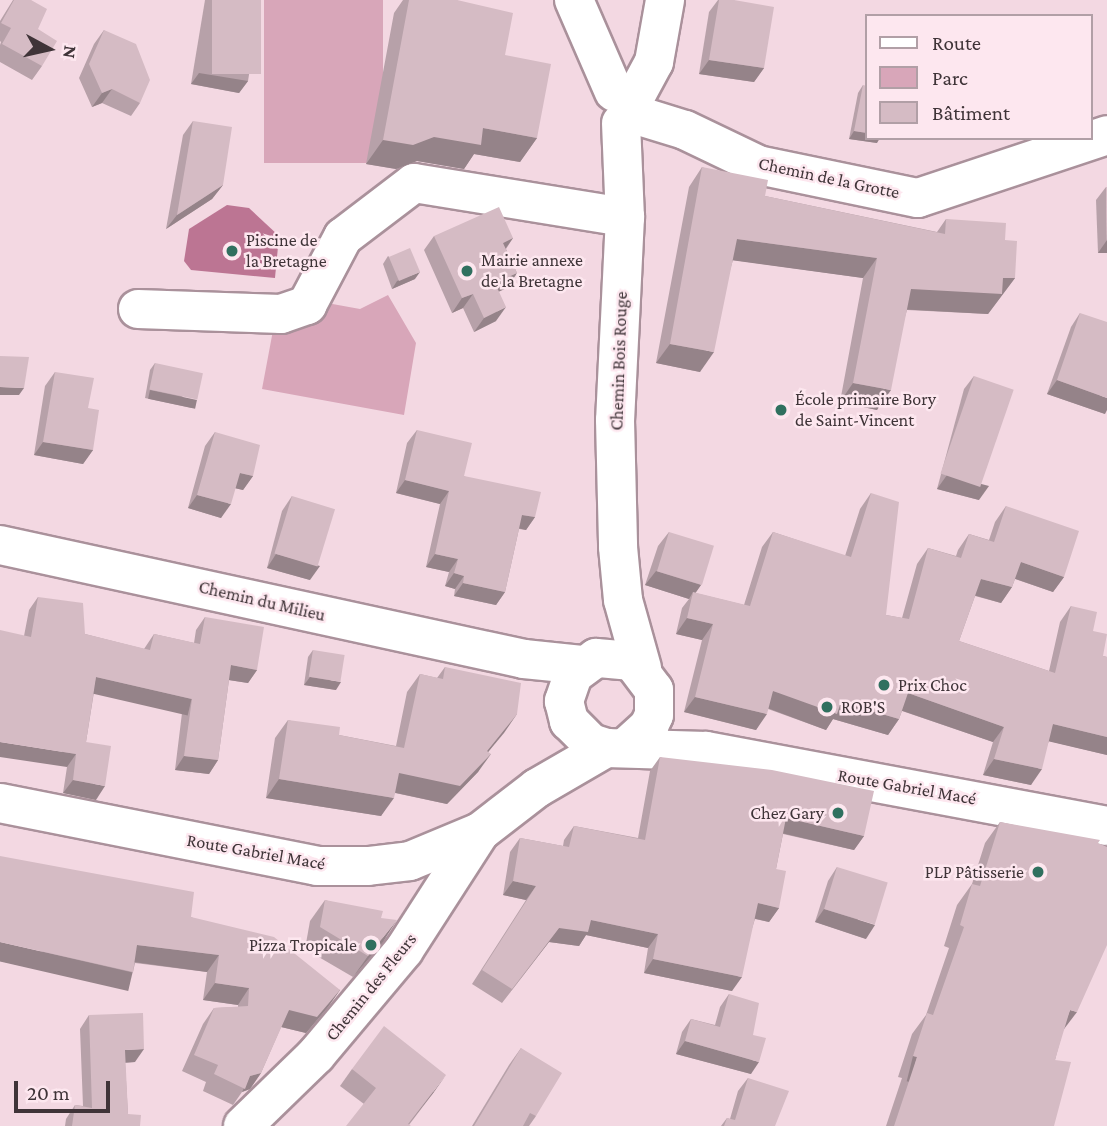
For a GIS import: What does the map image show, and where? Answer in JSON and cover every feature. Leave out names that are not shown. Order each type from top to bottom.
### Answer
[{"type":"street","name":"Chemin Bois Rouge","points":[[574,0],[626,107],[625,217],[615,420],[623,600],[649,685]]},
{"type":"street","points":[[626,107],[654,62],[665,0]]},
{"type":"street","name":"Chemin de la Grotte","points":[[626,107],[685,130],[758,165],[918,198],[1092,140]]},
{"type":"street","points":[[138,309],[281,314],[307,305],[342,237],[414,183],[625,217]]},
{"type":"street","name":"Chemin du Milieu","points":[[0,545],[524,659],[589,661]]},
{"type":"street","name":"Chemin Bois Rouge","points":[[589,661],[623,600]]},
{"type":"street","points":[[567,711],[573,675],[589,661],[620,657],[649,685],[706,751]]},
{"type":"street","points":[[524,659],[567,711],[578,734],[616,747],[649,726],[649,685]]},
{"type":"street","name":"Route Gabriel Macé","points":[[537,788],[567,711]]},
{"type":"street","name":"Route Gabriel Macé","points":[[0,803],[317,866],[410,861],[480,832],[537,788],[616,747],[706,751],[1107,826]]},
{"type":"street","name":"Chemin des Fleurs","points":[[243,1126],[316,1055],[404,950],[480,832]]},
{"type":"green space","points":[[264,0],[383,0],[383,163],[264,163]]},
{"type":"green space","points":[[388,295],[416,343],[404,415],[262,389],[274,325],[327,303],[360,309]]},
{"type":"shaded area","name":"Piscine de la Bretagne","points":[[227,205],[249,208],[279,236],[275,278],[191,270],[184,261],[189,229]]},
{"type":"building","points":[[14,0],[31,0],[47,9],[38,29],[57,41],[42,66],[2,44],[11,28],[1,23]]},
{"type":"building","points":[[212,0],[261,0],[261,74],[212,74]]},
{"type":"building","points":[[409,0],[457,0],[513,13],[505,55],[551,64],[537,138],[483,128],[481,145],[434,137],[413,145],[383,140]]},
{"type":"building","points":[[719,0],[774,7],[764,68],[709,60]]},
{"type":"building","points":[[104,30],[136,44],[150,80],[140,103],[112,89],[102,93],[89,64]]},
{"type":"building","points":[[863,85],[866,86],[866,133],[854,131]]},
{"type":"building","points":[[193,121],[232,127],[223,185],[177,215]]},
{"type":"building","points":[[702,167],[768,180],[765,196],[945,234],[946,219],[1006,223],[1005,240],[1017,241],[1015,278],[1003,278],[1002,294],[911,289],[891,390],[853,383],[877,258],[737,239],[714,352],[670,344]]},
{"type":"building","points":[[499,207],[513,238],[503,243],[517,273],[495,283],[506,307],[484,318],[473,294],[462,298],[434,236]]},
{"type":"building","points":[[410,248],[420,272],[399,281],[389,257]]},
{"type":"building","points":[[1080,313],[1107,322],[1107,398],[1057,380]]},
{"type":"building","points":[[0,356],[29,357],[24,388],[0,387]]},
{"type":"building","points":[[155,363],[203,373],[197,400],[149,389]]},
{"type":"building","points":[[55,372],[94,378],[88,408],[99,410],[93,450],[43,442]]},
{"type":"building","points":[[974,376],[1014,390],[980,487],[940,473]]},
{"type":"building","points":[[417,430],[472,443],[464,476],[541,492],[535,517],[522,515],[505,592],[463,583],[464,576],[454,573],[458,559],[435,554],[449,491],[405,480]]},
{"type":"building","points":[[215,432],[260,445],[253,476],[240,473],[231,504],[197,495]]},
{"type":"building","points":[[871,493],[899,502],[886,615],[909,619],[928,548],[961,558],[969,534],[994,542],[1006,506],[1079,531],[1064,577],[1021,562],[1012,587],[981,579],[959,641],[1055,673],[1071,606],[1097,612],[1093,631],[1107,634],[1103,656],[1107,657],[1107,737],[1053,724],[1042,769],[994,759],[1004,727],[908,693],[899,719],[841,702],[837,714],[773,691],[767,714],[695,697],[713,624],[687,618],[693,592],[750,606],[773,532],[851,557]]},
{"type":"building","points":[[292,496],[335,509],[317,567],[274,553]]},
{"type":"building","points":[[669,532],[714,546],[702,585],[657,571]]},
{"type":"building","points":[[38,597],[83,603],[85,634],[150,650],[154,634],[200,644],[205,617],[264,627],[257,670],[231,665],[218,760],[184,756],[192,699],[96,677],[86,742],[111,746],[105,786],[73,780],[76,754],[0,742],[0,630],[31,637]]},
{"type":"building","points":[[313,650],[345,655],[340,682],[309,677]]},
{"type":"building","points":[[445,667],[521,683],[517,714],[487,751],[491,754],[460,786],[399,773],[394,798],[279,779],[288,720],[340,727],[339,735],[404,748],[420,674],[443,679]]},
{"type":"building","points":[[660,757],[772,770],[874,791],[864,836],[786,818],[776,869],[786,871],[779,908],[758,903],[742,977],[653,959],[658,934],[591,920],[588,932],[559,928],[512,989],[482,970],[536,886],[513,881],[520,838],[569,847],[574,826],[645,840]]},
{"type":"building","points":[[1000,822],[1100,840],[1098,843],[1107,847],[1107,945],[1077,1012],[1070,1010],[1055,1060],[1071,1062],[1054,1126],[894,1126],[917,1057],[913,1056],[927,1013],[933,1015],[964,927],[960,925],[972,884],[980,886]]},
{"type":"building","points":[[0,856],[194,892],[191,917],[274,937],[340,990],[317,1017],[289,1010],[261,1073],[250,1076],[245,1089],[214,1074],[218,1065],[194,1055],[214,1008],[248,1006],[249,988],[215,983],[219,955],[137,945],[133,972],[0,942]]},
{"type":"building","points":[[837,867],[888,882],[875,925],[824,909]]},
{"type":"building","points":[[325,900],[383,911],[381,918],[397,920],[368,956],[320,927]]},
{"type":"building","points":[[729,994],[759,1003],[753,1035],[766,1038],[759,1062],[685,1041],[691,1019],[720,1027]]},
{"type":"building","points":[[143,1013],[144,1049],[125,1050],[128,1114],[141,1115],[140,1126],[72,1126],[75,1105],[92,1108],[89,1015]]},
{"type":"building","points":[[384,1026],[446,1075],[408,1124],[411,1126],[346,1126],[376,1088],[352,1069]]},
{"type":"building","points":[[521,1048],[562,1073],[536,1116],[530,1113],[523,1126],[474,1126]]},
{"type":"building","points":[[748,1078],[789,1091],[775,1126],[724,1126],[727,1118],[735,1120]]},
{"type":"place","name":"Piscine de la Bretagne","points":[[232,251]]},
{"type":"place","name":"Mairie annexe de la Bretagne","points":[[467,271]]},
{"type":"place","name":"École primaire Bory de Saint-Vincent","points":[[781,410]]},
{"type":"place","name":"Prix Choc","points":[[884,685]]},
{"type":"place","name":"ROB'S","points":[[827,707]]},
{"type":"place","name":"Chez Gary","points":[[838,813]]},
{"type":"place","name":"PLP Pâtisserie","points":[[1038,872]]},
{"type":"place","name":"Pizza Tropicale","points":[[371,945]]}]
